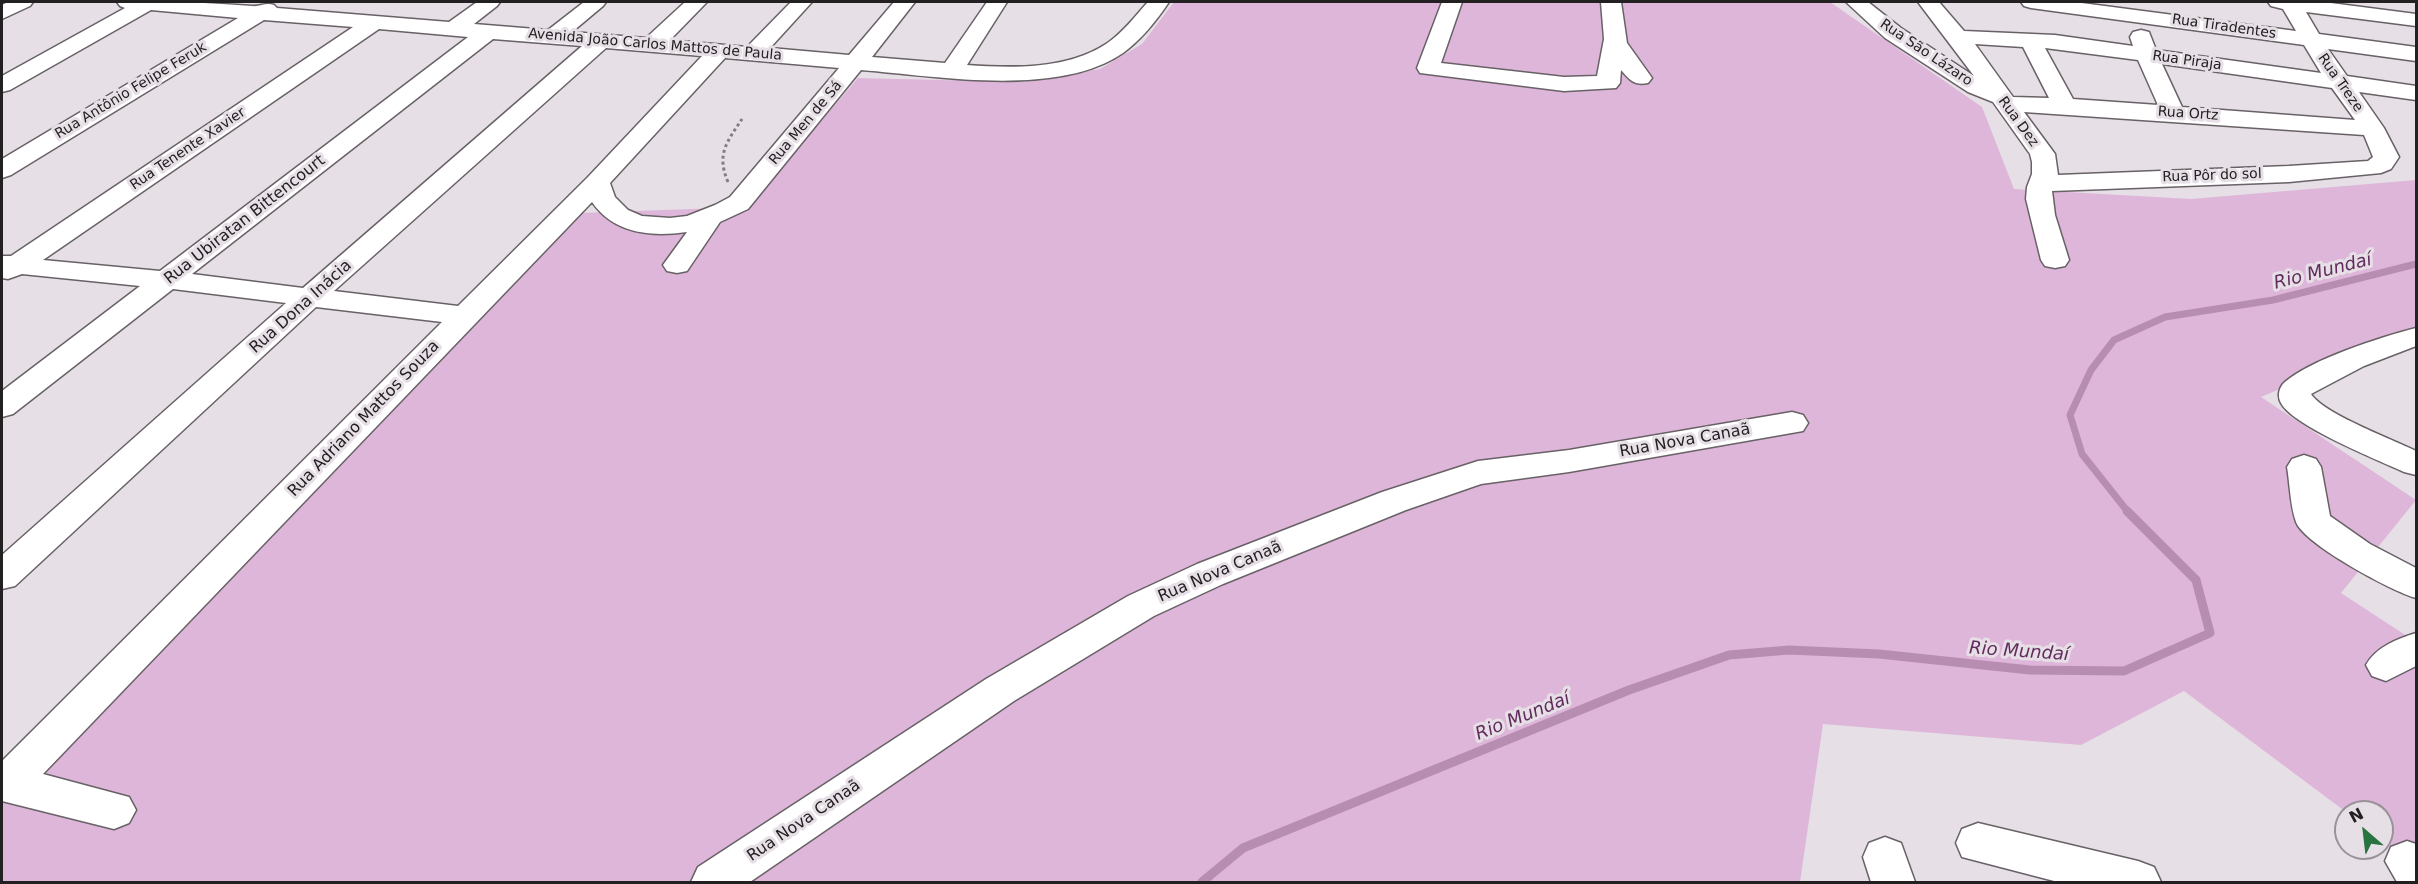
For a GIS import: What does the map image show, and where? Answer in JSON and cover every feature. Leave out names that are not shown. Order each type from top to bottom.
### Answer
[{"type":"street","points":[[2,13],[23,2]]},
{"type":"street","points":[[2,85],[138,2]]},
{"type":"street","name":"Avenida João Carlos Mattos de Paula","points":[[138,2],[270,7],[367,22],[997,74],[1049,70],[1089,61],[1114,50],[1159,2]]},
{"type":"street","name":"Rua Tenente Xavier","points":[[6,268],[367,22],[388,2]]},
{"type":"street","points":[[454,29],[490,2]]},
{"type":"street","points":[[554,36],[596,2]]},
{"type":"street","points":[[652,45],[697,2]]},
{"type":"street","points":[[752,54],[802,2]]},
{"type":"street","name":"Rua Men de Sá","points":[[677,265],[709,218],[739,203],[905,2]]},
{"type":"street","points":[[952,70],[997,2]]},
{"type":"street","points":[[1452,2],[1428,68],[1564,84],[1608,83],[1614,41]]},
{"type":"street","points":[[1611,2],[1611,32],[1614,41],[1640,78]]},
{"type":"street","name":"Rua São Lázaro","points":[[1856,2],[1893,33],[1976,87],[2003,101]]},
{"type":"street","name":"Rua Dez","points":[[1928,2],[1958,37],[2042,154],[2046,165],[2046,175],[2038,197],[2055,260]]},
{"type":"street","points":[[2021,2],[2055,42]]},
{"type":"street","name":"Rua Tiradentes","points":[[2031,2],[2132,8],[2310,40],[2416,54]]},
{"type":"street","points":[[2286,2],[2416,20]]},
{"type":"street","name":"Rua Treze","points":[[2286,2],[2371,128],[2385,153],[2386,157],[2382,164]]},
{"type":"street","name":"Rua Antônio Felipe Feruk","points":[[2,170],[270,7]]},
{"type":"street","points":[[2132,8],[2146,55],[2173,113]]},
{"type":"street","name":"Rua Ubiratan Bittencourt","points":[[2,407],[488,32]]},
{"type":"street","name":"Rua Piraja","points":[[1958,37],[2055,42],[2416,93]]},
{"type":"street","name":"Rua Dona Inácia","points":[[2,576],[310,297],[602,40]]},
{"type":"street","points":[[2030,40],[2065,106]]},
{"type":"street","name":"Rua Adriano Mattos Souza","points":[[4,784],[597,182],[719,51]]},
{"type":"street","name":"Rua Ortz","points":[[2003,101],[2371,128]]},
{"type":"street","name":"Rua Pôr do sol","points":[[2041,184],[2098,179],[2300,173],[2372,168],[2382,164]]},
{"type":"street","points":[[597,182],[605,203],[624,220],[650,226],[709,218]]},
{"type":"street","points":[[6,268],[168,280],[465,316]]},
{"type":"street","points":[[2416,337],[2361,356],[2306,382],[2295,390],[2295,400],[2310,412],[2335,426],[2416,464]]},
{"type":"street","name":"Rua Nova Canaã","points":[[714,882],[1000,690],[1141,606],[1210,574],[1394,501],[1478,473],[1792,423]]},
{"type":"street","points":[[2304,467],[2314,522],[2357,553],[2416,584]]},
{"type":"street","points":[[4,784],[114,810]]},
{"type":"street","points":[[1978,843],[2138,882]]},
{"type":"path","points":[[709,218],[732,190],[722,169],[722,151],[742,119]]},
{"type":"shaded area","points":[[1174,2],[1830,2],[1982,107],[2014,189],[2191,199],[2416,180],[2416,331],[2261,397],[2416,500],[2341,593],[2416,642],[2416,867],[2394,850],[2394,800],[2334,800],[2334,803],[2184,691],[2081,745],[1823,724],[1800,882],[2,882],[2,778],[580,213],[747,207],[858,78],[1022,82],[1100,69],[1142,44]]},
{"type":"waterway","name":"Rio Mundaí","points":[[2128,512],[2082,454],[2070,415],[2091,370],[2114,340],[2165,317],[2273,300],[2416,264]]},
{"type":"waterway","name":"Rio Mundaí","points":[[1202,882],[1243,848],[1629,690],[1729,655],[1789,650],[1879,654],[2030,670],[2124,671],[2210,633],[2196,580],[2128,512]]}]
